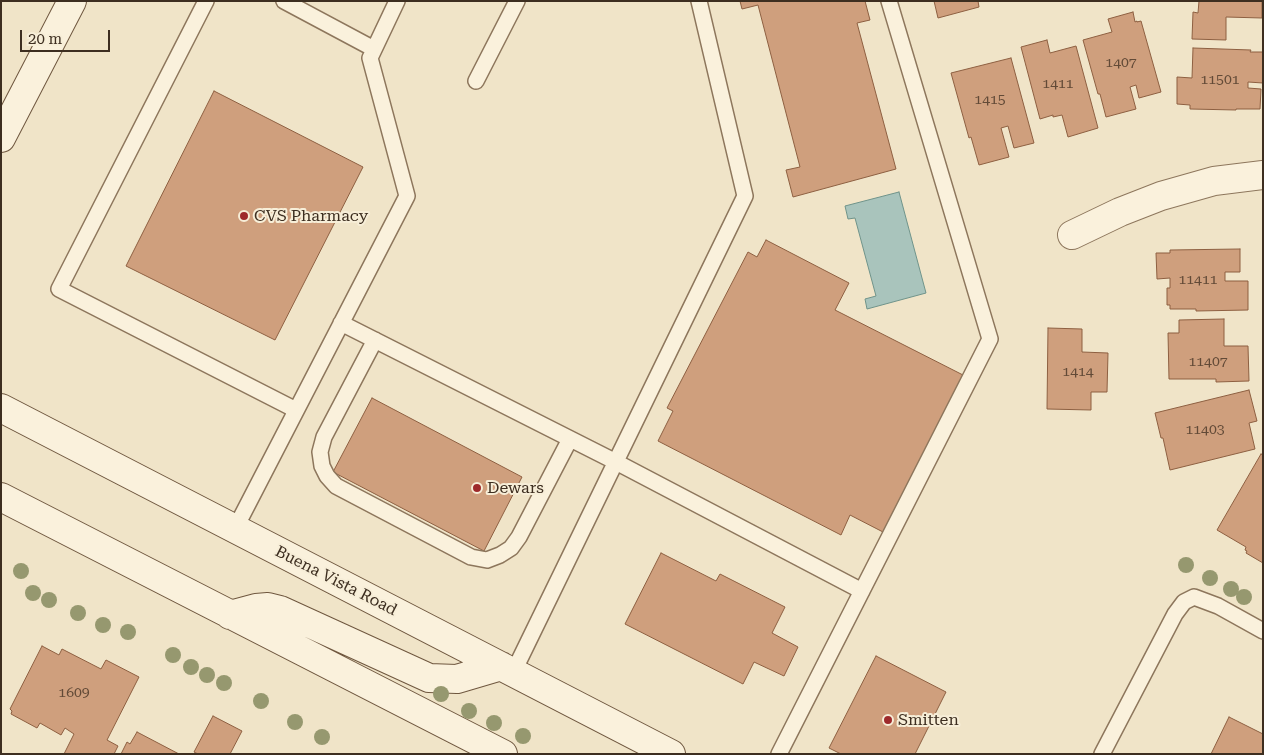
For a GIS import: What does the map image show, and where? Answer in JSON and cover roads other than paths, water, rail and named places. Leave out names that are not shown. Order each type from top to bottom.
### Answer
[{"type":"main road","points":[[1,138],[72,1]]},
{"type":"main road","points":[[1072,235],[1120,212],[1161,196],[1214,181],[1263,175]]},
{"type":"main road","name":"Buena Vista Road","points":[[1,408],[671,754]]},
{"type":"main road","points":[[1,497],[503,754]]},
{"type":"main road","points":[[230,615],[268,606],[429,678],[457,679],[507,670]]},
{"type":"lane","points":[[206,1],[59,289],[296,410]]},
{"type":"lane","points":[[284,1],[374,49]]},
{"type":"lane","points":[[235,529],[407,196],[370,58],[397,1]]},
{"type":"lane","points":[[476,81],[517,1]]},
{"type":"lane","points":[[507,670],[616,462],[745,196],[699,1]]},
{"type":"lane","points":[[780,754],[990,339],[889,1]]},
{"type":"lane","points":[[341,323],[616,462],[862,591]]},
{"type":"lane","points":[[375,340],[324,438],[320,452],[322,466],[327,476],[336,486],[471,557],[487,560],[511,548],[520,537],[570,439]]},
{"type":"lane","points":[[1102,754],[1175,614],[1184,602],[1194,597],[1218,606],[1263,631]]},
{"type":"water","points":[[899,192],[926,293],[867,309],[865,299],[876,296],[855,218],[848,219],[845,206]]},
{"type":"place","name":"CVS Pharmacy","points":[[244,216]]},
{"type":"place","name":"Dewars","points":[[477,488]]},
{"type":"place","name":"Smitten","points":[[888,720]]}]
